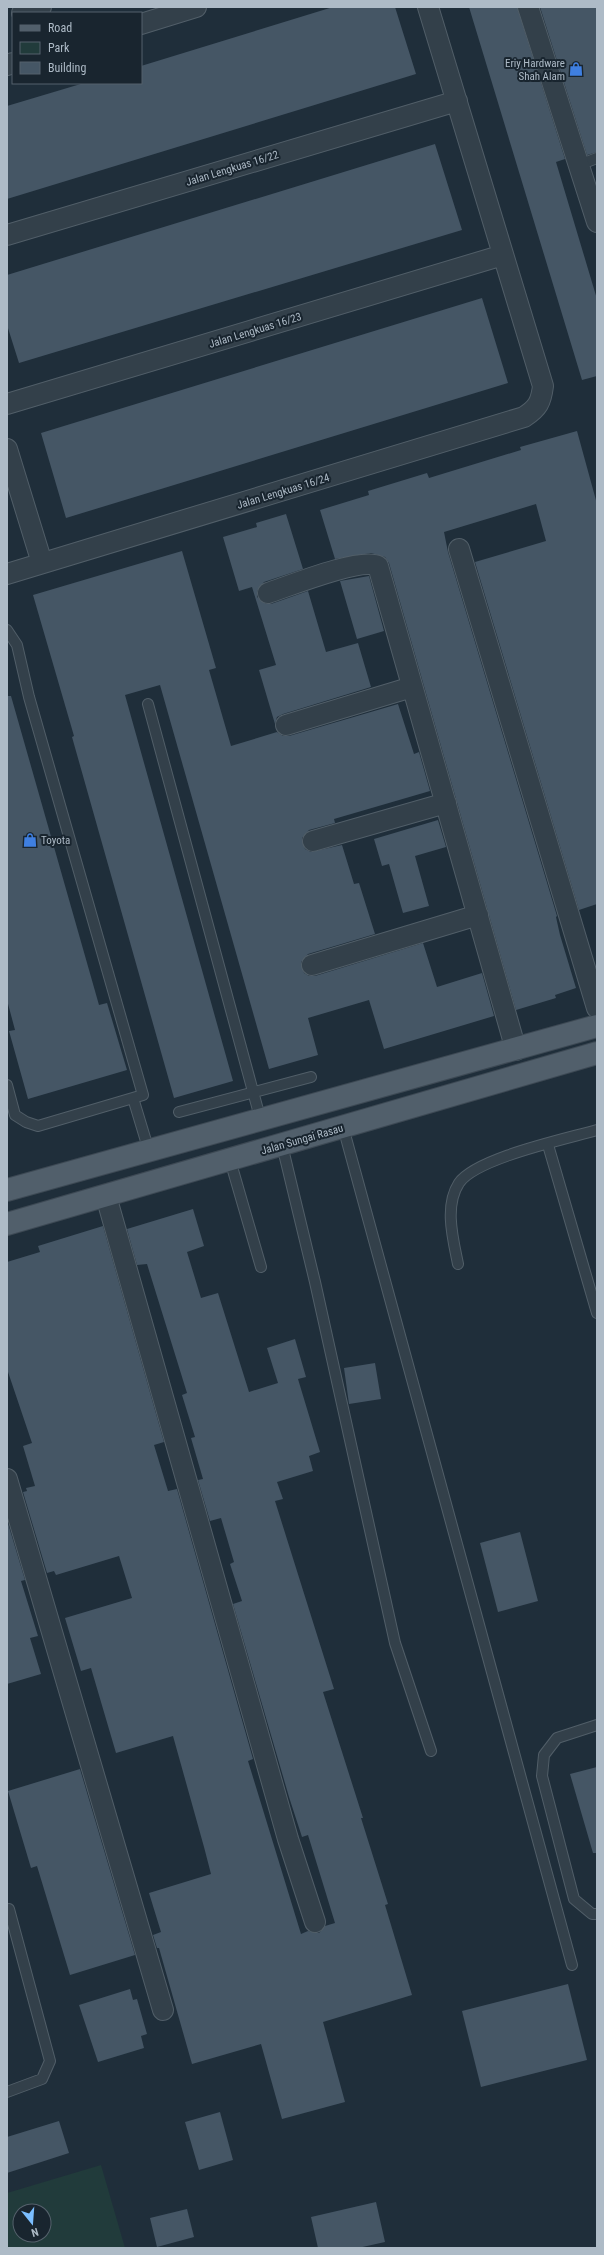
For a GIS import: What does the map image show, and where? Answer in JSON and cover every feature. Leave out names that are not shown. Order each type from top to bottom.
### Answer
[{"type":"main road","points":[[7,1190],[261,1121],[597,1026]]},
{"type":"main road","name":"Jalan Sungai Rasau","points":[[7,1224],[597,1053]]},
{"type":"street","points":[[25,12],[41,7]]},
{"type":"street","points":[[142,24],[196,7]]},
{"type":"street","points":[[428,7],[503,255]]},
{"type":"street","points":[[528,7],[597,222]]},
{"type":"street","name":"Jalan Lengkuas 16/22","points":[[7,235],[457,101]]},
{"type":"street","name":"Jalan Lengkuas 16/23","points":[[7,404],[503,255]]},
{"type":"street","name":"Jalan Lengkuas 16/24","points":[[7,574],[524,417],[536,409],[541,400],[543,386],[503,255]]},
{"type":"street","points":[[7,449],[42,564]]},
{"type":"street","points":[[459,549],[597,1008]]},
{"type":"street","points":[[268,593],[354,565],[372,563],[378,566],[516,1050]]},
{"type":"street","points":[[286,725],[412,687]]},
{"type":"street","points":[[314,841],[446,803]]},
{"type":"street","points":[[312,965],[478,915]]},
{"type":"street","points":[[106,1196],[288,1839],[315,1922]]},
{"type":"street","points":[[7,1479],[163,2010]]},
{"type":"lane","points":[[578,165],[597,158]]},
{"type":"lane","points":[[7,630],[17,645],[29,697],[143,1095],[38,1126],[26,1122],[15,1115],[7,1085]]},
{"type":"lane","points":[[148,704],[255,1093],[261,1121]]},
{"type":"lane","points":[[179,1112],[311,1077]]},
{"type":"lane","points":[[132,1098],[149,1151]]},
{"type":"lane","points":[[343,1127],[572,1965]]},
{"type":"lane","points":[[458,1264],[451,1229],[452,1203],[459,1183],[483,1164],[597,1130]]},
{"type":"lane","points":[[282,1145],[315,1282],[395,1643],[431,1751]]},
{"type":"lane","points":[[548,1145],[597,1313]]},
{"type":"lane","points":[[230,1160],[261,1267]]},
{"type":"lane","points":[[597,1725],[558,1738],[544,1755],[542,1776],[574,1899],[592,1914],[597,1914]]},
{"type":"lane","points":[[7,2092],[42,2079],[50,2061],[9,1909]]},
{"type":"green space","points":[[101,2165],[125,2248],[7,2248],[7,2193]]},
{"type":"building","points":[[333,7],[395,7],[416,74],[7,199],[7,106],[81,84],[142,84],[142,66]]},
{"type":"building","points":[[469,7],[517,7],[565,159],[556,162],[597,299],[597,376],[582,380]]},
{"type":"building","points":[[540,7],[597,7],[597,152],[587,155]]},
{"type":"building","points":[[435,144],[462,230],[19,363],[7,325],[7,275]]},
{"type":"building","points":[[482,298],[508,383],[66,518],[41,433]]},
{"type":"building","points":[[577,431],[597,504],[597,904],[579,910],[475,562],[546,541],[536,504],[444,532],[448,552],[557,916],[560,935],[576,988],[555,995],[556,998],[516,1010],[389,563],[385,557],[371,553],[335,559],[320,510],[369,495],[368,491],[427,473],[429,478],[521,450],[520,447]]},
{"type":"building","points":[[286,514],[303,569],[264,582],[257,591],[257,597],[266,604],[271,604],[308,591],[326,652],[358,643],[371,687],[283,714],[277,717],[275,724],[259,670],[276,665],[252,587],[239,591],[223,537],[257,527],[256,523]]},
{"type":"building","points":[[182,551],[216,668],[209,670],[231,746],[277,732],[283,736],[289,736],[398,704],[414,754],[419,752],[430,791],[334,819],[335,823],[309,830],[302,838],[305,849],[311,852],[342,845],[354,884],[359,883],[375,934],[308,954],[301,962],[304,973],[309,976],[315,976],[423,943],[437,987],[482,973],[494,1016],[384,1049],[369,1000],[308,1018],[318,1055],[269,1069],[160,685],[125,695],[233,1081],[174,1098],[72,737],[74,736],[33,595]]},
{"type":"building","points":[[369,576],[384,631],[357,639],[340,581]]},
{"type":"building","name":"Toyota","points":[[7,696],[11,696],[99,1005],[107,1003],[127,1070],[28,1099],[9,1031],[15,1030],[7,1000]]},
{"type":"building","points":[[438,820],[446,847],[415,856],[429,906],[403,913],[389,864],[382,866],[374,839]]},
{"type":"building","points":[[193,1209],[204,1246],[187,1252],[201,1298],[218,1293],[249,1392],[278,1383],[267,1348],[295,1339],[306,1377],[298,1379],[320,1452],[309,1456],[313,1471],[277,1482],[283,1499],[275,1501],[334,1689],[323,1692],[363,1818],[361,1818],[388,1904],[385,1905],[412,1995],[323,2022],[345,2102],[282,2119],[261,2044],[192,2064],[159,1948],[157,1948],[153,1935],[161,1932],[149,1893],[211,1874],[204,1847],[173,1736],[116,1753],[91,1668],[81,1671],[65,1618],[132,1598],[119,1556],[56,1575],[54,1571],[47,1573],[23,1492],[27,1491],[26,1488],[35,1486],[23,1446],[32,1443],[7,1369],[7,1262],[40,1252],[38,1246],[103,1226],[164,1442],[154,1445],[168,1491],[177,1489],[253,1759],[248,1761],[301,1934],[308,1931],[319,1933],[325,1926],[335,1923],[308,1835],[302,1837],[289,1797],[233,1604],[242,1601],[230,1564],[234,1562],[221,1518],[210,1521],[198,1480],[203,1479],[191,1438],[195,1437],[182,1395],[187,1393],[147,1264],[137,1265],[127,1229]]},
{"type":"building","points":[[375,1363],[381,1399],[349,1404],[344,1368]]},
{"type":"building","points":[[7,1520],[25,1580],[21,1581],[38,1636],[30,1638],[41,1674],[7,1684]]},
{"type":"building","points":[[520,1532],[538,1601],[498,1612],[480,1543]]},
{"type":"building","points":[[597,1767],[597,1853],[593,1853],[570,1774]]},
{"type":"building","points":[[80,1769],[135,1955],[70,1975],[37,1866],[31,1868],[8,1791]]},
{"type":"building","points":[[568,1984],[587,2060],[481,2087],[462,2011]]},
{"type":"building","points":[[130,1989],[133,2000],[137,1999],[147,2034],[141,2036],[144,2048],[98,2062],[79,2005]]},
{"type":"building","points":[[220,2112],[233,2160],[199,2170],[185,2122]]},
{"type":"building","points":[[59,2121],[69,2153],[7,2173],[7,2137]]},
{"type":"building","points":[[376,2202],[385,2242],[358,2248],[318,2248],[311,2217]]},
{"type":"building","points":[[187,2209],[194,2237],[157,2247],[150,2218]]},
{"type":"place","name":"Eriy Hardware Shah Alam","points":[[576,69]]},
{"type":"place","name":"Toyota","points":[[30,840]]}]
